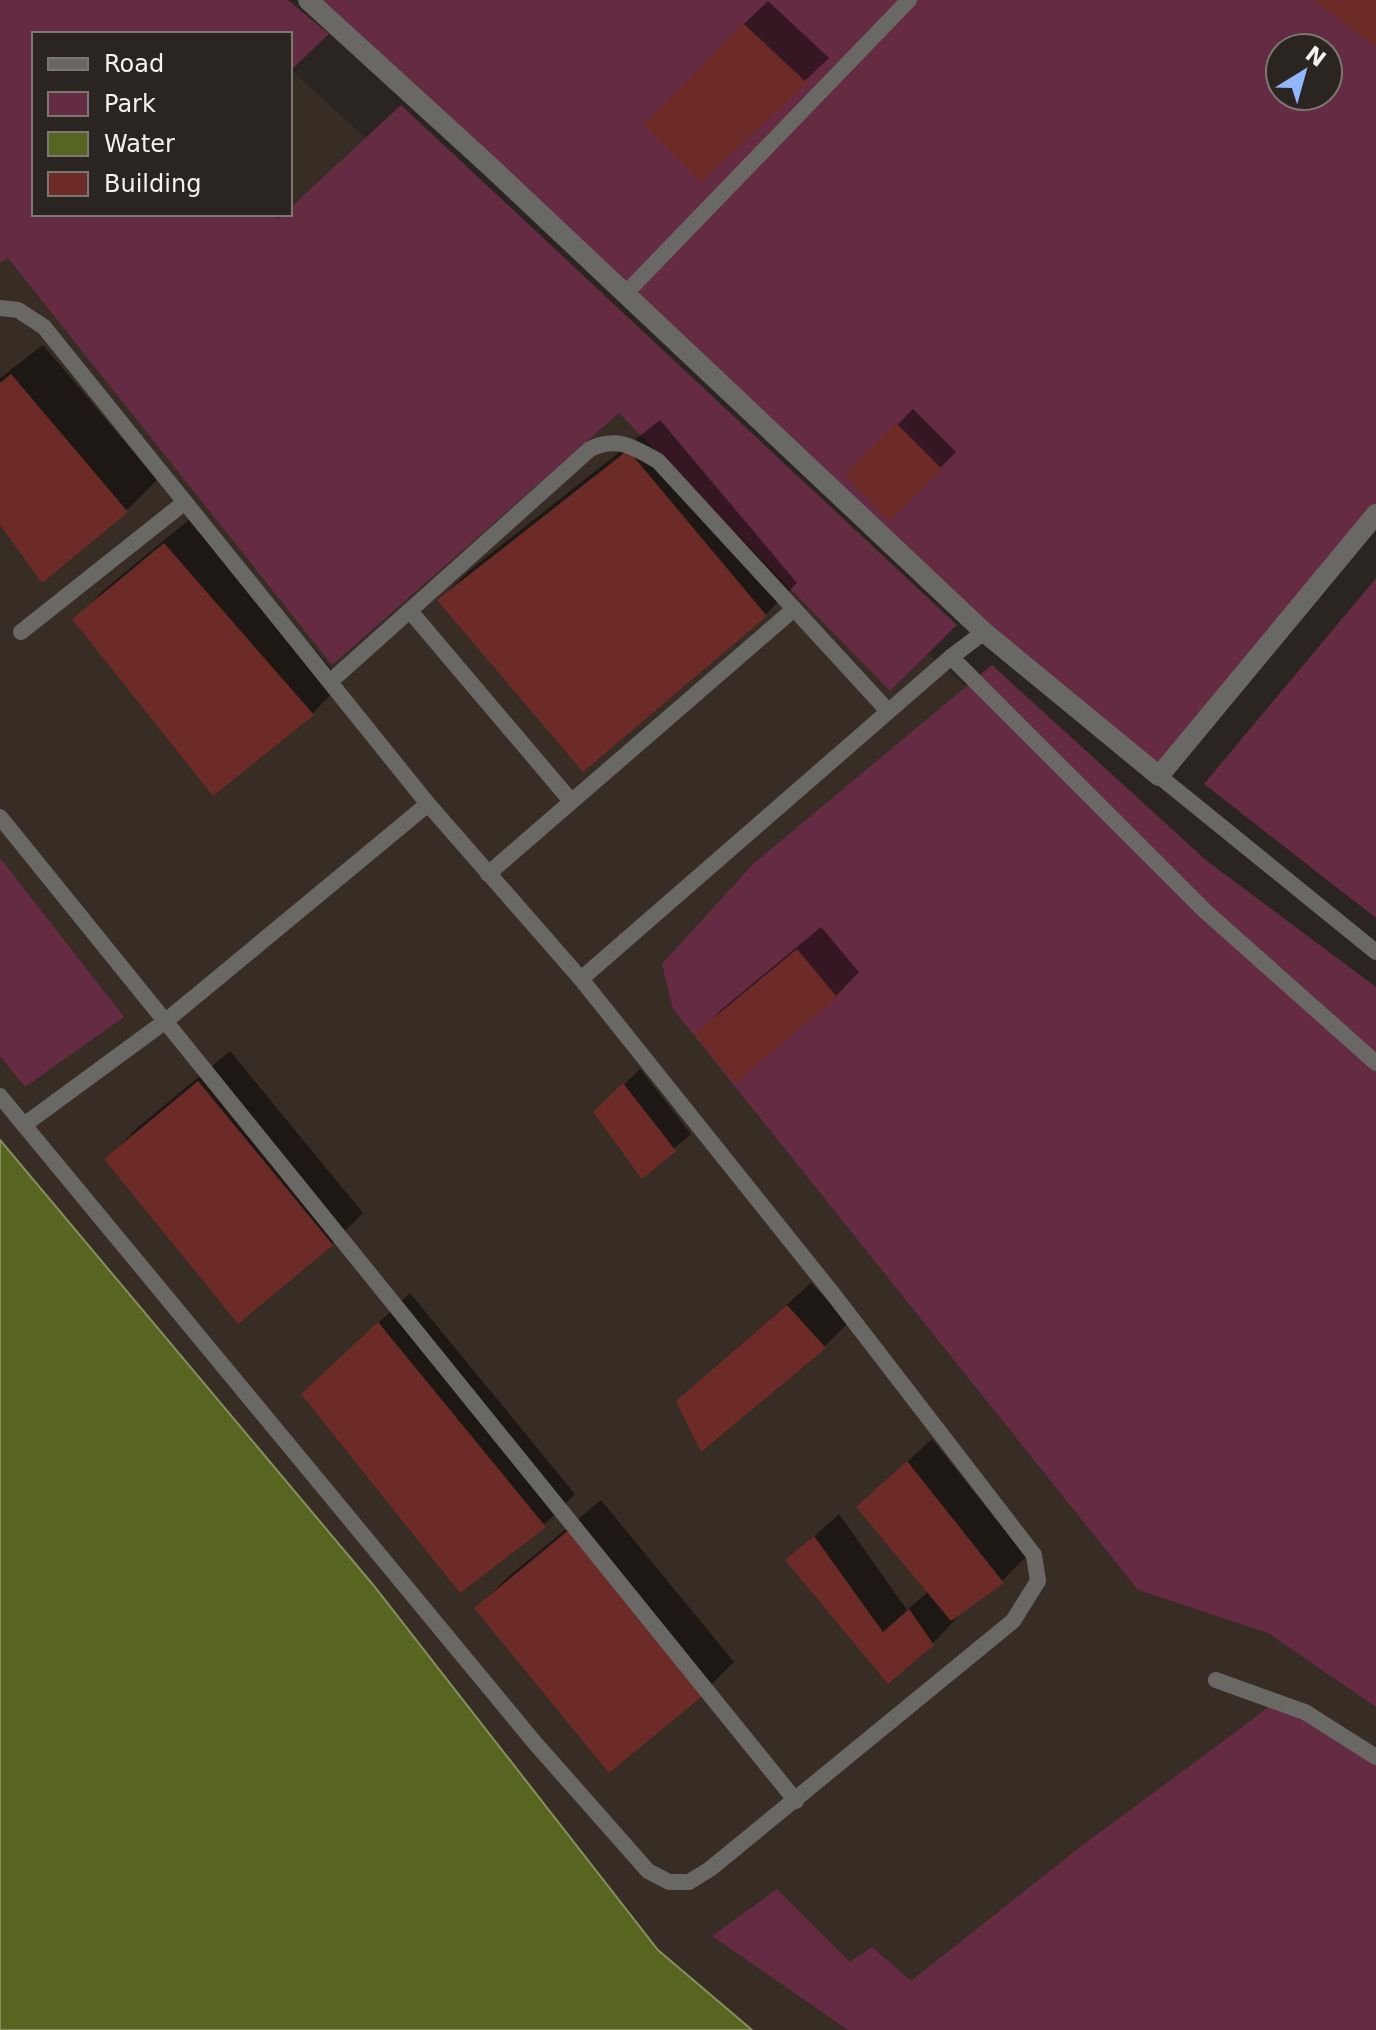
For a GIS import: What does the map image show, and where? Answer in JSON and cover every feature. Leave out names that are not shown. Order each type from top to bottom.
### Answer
[{"type":"street","points":[[308,0],[493,169],[984,632],[1159,776],[1376,514]]},
{"type":"lane","points":[[624,295],[909,0]]},
{"type":"lane","points":[[0,308],[18,310],[44,327],[428,804],[581,979],[823,1281],[1034,1555],[1038,1581],[1013,1621],[796,1801],[710,1869],[689,1882],[669,1882],[648,1871],[535,1743],[0,1096]]},
{"type":"lane","points":[[331,681],[590,449],[605,442],[621,443],[658,461],[888,711]]},
{"type":"lane","points":[[21,632],[185,502]]},
{"type":"lane","points":[[488,874],[794,609]]},
{"type":"lane","points":[[410,611],[571,801]]},
{"type":"lane","points":[[581,979],[888,711],[984,632]]},
{"type":"lane","points":[[951,657],[1204,910],[1376,1063]]},
{"type":"lane","points":[[1159,776],[1376,952]]},
{"type":"lane","points":[[24,1125],[167,1020],[428,804]]},
{"type":"lane","points":[[0,817],[796,1801]]},
{"type":"lane","points":[[1216,1680],[1305,1712],[1376,1757]]},
{"type":"shaded area","points":[[0,0],[32,32],[32,216],[292,216],[292,71],[941,665],[1155,846],[1376,1021],[1376,2030],[752,2030],[658,1950],[374,1586],[0,1140]]},
{"type":"green space","points":[[0,0],[288,0],[329,34],[292,69],[292,32],[32,32],[32,216],[274,216],[278,219],[292,216],[292,206],[401,105],[957,625],[890,691],[619,413],[332,665],[8,258],[0,263]]},
{"type":"green space","points":[[306,0],[1376,0],[1376,514],[1159,776],[984,632]]},
{"type":"green space","points":[[1376,578],[1376,918],[1204,784]]},
{"type":"green space","points":[[992,665],[1207,861],[1376,987],[1376,1707],[1268,1633],[1138,1590],[673,1009],[662,964],[753,864]]},
{"type":"green space","points":[[0,858],[124,1017],[25,1087],[0,1056]]},
{"type":"green space","points":[[1281,1698],[1376,1754],[1376,2030],[848,2030],[712,1936],[777,1889],[850,1962],[872,1947],[911,1981],[1075,1851]]},
{"type":"water","points":[[0,1140],[374,1586],[658,1950],[752,2030],[0,2030]]},
{"type":"building","points":[[1314,0],[1376,0],[1376,48]]},
{"type":"building","points":[[743,23],[807,83],[701,182],[644,125]]},
{"type":"building","points":[[11,374],[128,512],[42,583],[0,525],[0,383]]},
{"type":"building","points":[[896,423],[942,469],[889,521],[845,475]]},
{"type":"building","points":[[628,450],[767,616],[583,772],[437,600]]},
{"type":"building","points":[[164,543],[314,715],[213,796],[72,619]]},
{"type":"building","points":[[797,949],[837,997],[735,1083],[694,1034]]},
{"type":"building","points":[[198,1081],[333,1245],[238,1324],[104,1159]]},
{"type":"building","points":[[623,1083],[676,1151],[642,1179],[593,1112]]},
{"type":"building","points":[[787,1305],[826,1348],[701,1452],[676,1401]]},
{"type":"building","points":[[378,1322],[546,1527],[460,1593],[301,1394]]},
{"type":"building","points":[[907,1461],[1004,1583],[951,1621],[856,1507]]},
{"type":"building","points":[[570,1529],[705,1694],[609,1773],[474,1608]]},
{"type":"building","points":[[814,1536],[883,1632],[909,1609],[934,1645],[888,1684],[785,1560]]}]
